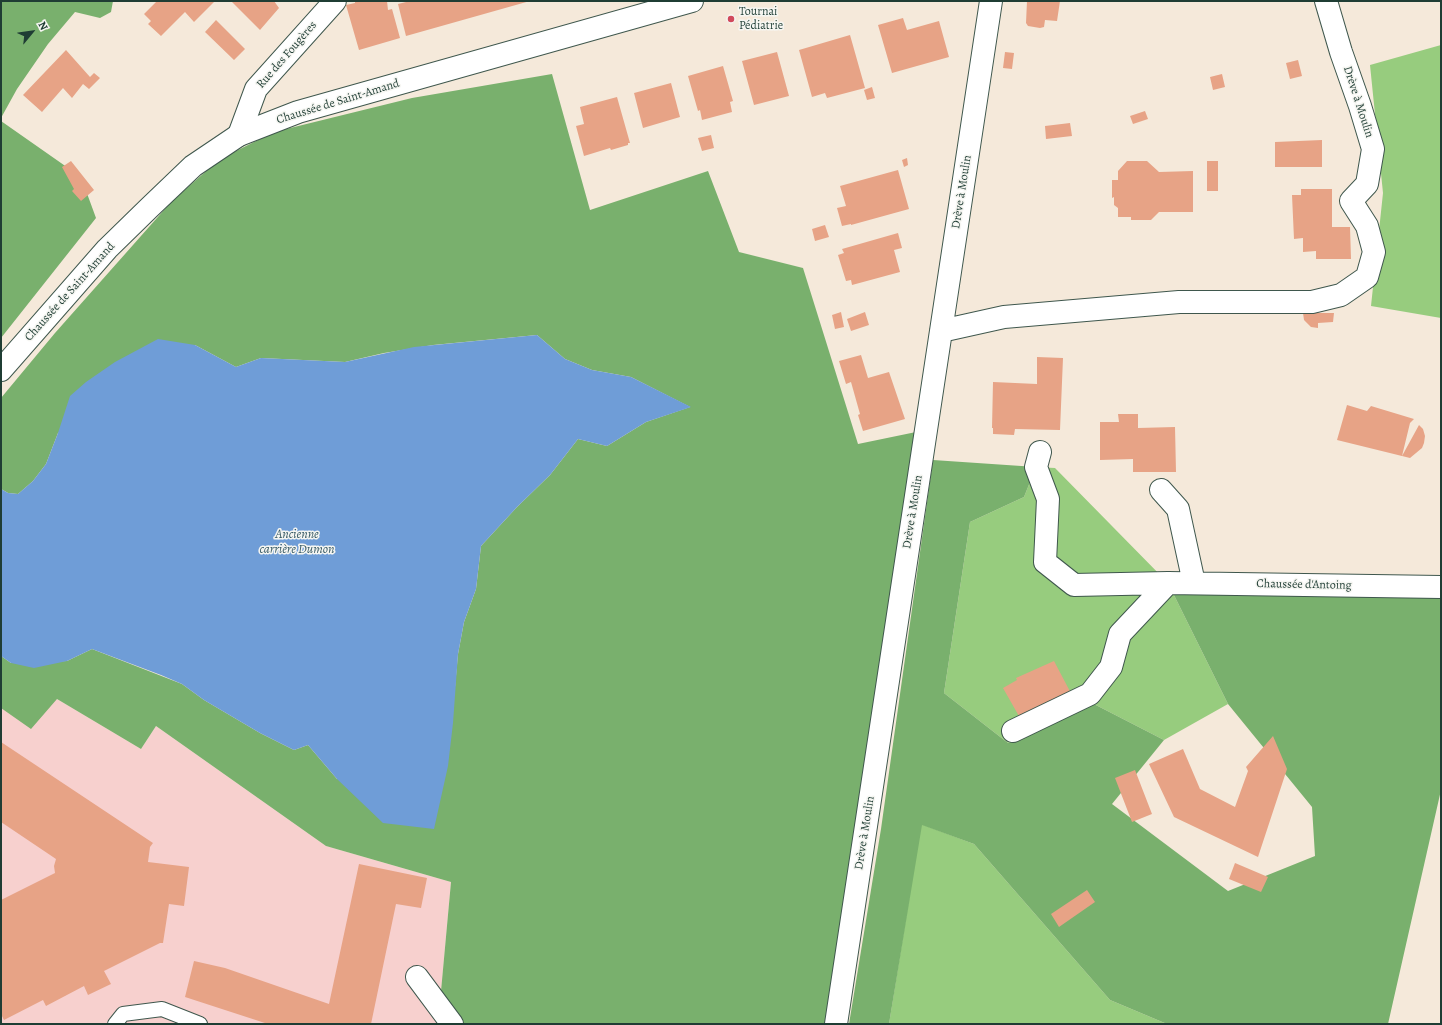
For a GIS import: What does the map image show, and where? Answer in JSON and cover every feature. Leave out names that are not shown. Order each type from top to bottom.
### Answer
[{"type":"street","name":"Rue des Fougères","points":[[239,135],[256,89],[335,1]]},
{"type":"street","name":"Chaussée de Saint-Amand","points":[[1,370],[107,249],[193,166],[239,135],[298,112],[692,1]]},
{"type":"street","name":"Drève à Moulin","points":[[836,1024],[991,1]]},
{"type":"street","name":"Drève à Moulin","points":[[941,331],[1004,317],[1020,315],[1179,302],[1312,302],[1341,295],[1368,277],[1374,252],[1368,226],[1351,201],[1367,184],[1373,149],[1326,1]]},
{"type":"street","name":"Chaussée d'Antoing","points":[[1040,452],[1036,467],[1048,499],[1045,562],[1074,585],[1194,583],[1441,587]]},
{"type":"street","points":[[1161,490],[1178,508],[1194,583]]},
{"type":"street","points":[[1013,731],[1090,694],[1111,667],[1120,634],[1168,583]]},
{"type":"street","points":[[417,977],[452,1024]]},
{"type":"lane","points":[[115,1024],[123,1014],[162,1010],[200,1024]]},
{"type":"shaded area","points":[[57,699],[141,749],[156,726],[326,846],[451,882],[438,1024],[1,1024],[1,708]]},
{"type":"green space","points":[[1,1],[113,1],[111,12],[100,18],[75,12],[48,44],[17,89],[1,118]]},
{"type":"green space","points":[[1441,45],[1441,318],[1371,306],[1383,193],[1370,65]]},
{"type":"green space","points":[[552,74],[590,210],[708,171],[739,252],[803,268],[858,444],[916,432],[827,1024],[438,1024],[451,882],[326,846],[156,726],[141,749],[57,699],[31,729],[1,708],[1,656],[11,663],[67,661],[92,649],[182,684],[204,700],[260,733],[294,750],[308,745],[337,779],[455,687],[458,654],[464,622],[476,589],[481,546],[517,507],[550,475],[578,439],[607,446],[646,422],[690,407],[631,377],[592,370],[565,359],[537,335],[433,345],[384,353],[345,362],[261,358],[236,367],[195,345],[58,433],[46,464],[33,481],[18,494],[8,493],[1,489],[1,398],[55,333],[172,201],[220,159],[274,132],[412,98]]},
{"type":"green space","points":[[1,121],[81,177],[96,218],[1,338]]},
{"type":"green space","points":[[933,460],[1036,467],[1024,497],[970,522],[944,693],[1008,743],[1090,702],[1164,740],[1112,804],[1228,891],[1315,856],[1312,807],[1228,704],[1168,583],[1441,587],[1441,790],[1388,1024],[1167,1024],[1110,1000],[974,844],[922,825],[889,1024],[849,1024],[881,829]]},
{"type":"green space","points":[[1036,467],[1055,468],[1168,583],[1228,704],[1164,740],[1090,702],[1008,743],[944,693],[970,522],[1024,497]]},
{"type":"green space","points":[[921,824],[974,844],[1110,1000],[1167,1024],[889,1024]]},
{"type":"water","name":"Ancienne carrière Dumon","points":[[537,335],[565,359],[592,370],[631,377],[691,407],[646,422],[607,446],[578,439],[550,475],[517,507],[481,546],[476,589],[464,622],[458,654],[448,766],[434,829],[383,823],[337,779],[308,745],[294,750],[260,733],[204,700],[182,684],[161,675],[92,649],[67,661],[34,668],[11,663],[1,656],[1,489],[8,493],[18,494],[33,481],[46,464],[70,396],[86,382],[115,362],[158,339],[195,345],[236,367],[261,358],[345,362],[414,347]]},
{"type":"building","points":[[157,1],[215,1],[194,22],[185,12],[161,36],[148,24],[151,21],[144,14]]},
{"type":"building","points":[[231,1],[274,1],[279,8],[260,30]]},
{"type":"building","points":[[355,1],[387,1],[388,10],[392,9],[400,38],[359,50],[346,5],[355,3]]},
{"type":"building","points":[[406,1],[530,1],[406,36],[398,4]]},
{"type":"building","points":[[1027,1],[1060,1],[1057,21],[1045,20],[1044,27],[1040,28],[1028,26],[1026,23]]},
{"type":"building","points":[[903,18],[907,30],[939,21],[949,57],[892,73],[878,25]]},
{"type":"building","points":[[216,20],[245,49],[234,60],[205,32]]},
{"type":"building","points":[[850,35],[865,88],[827,98],[825,93],[812,97],[799,50]]},
{"type":"building","points":[[66,50],[90,77],[94,73],[100,78],[89,89],[83,84],[72,98],[63,88],[42,112],[23,95]]},
{"type":"building","points":[[777,52],[789,96],[754,105],[742,61]]},
{"type":"building","points":[[1005,52],[1014,53],[1012,69],[1003,68]]},
{"type":"building","points":[[1298,60],[1302,76],[1290,79],[1286,63]]},
{"type":"building","points":[[723,66],[733,101],[730,102],[732,112],[702,120],[688,76]]},
{"type":"building","points":[[1222,74],[1225,87],[1213,90],[1210,77]]},
{"type":"building","points":[[671,83],[680,117],[643,128],[634,93]]},
{"type":"building","points":[[872,87],[875,98],[867,100],[864,90]]},
{"type":"building","points":[[617,97],[630,143],[611,150],[610,148],[584,156],[576,126],[584,124],[580,107]]},
{"type":"building","points":[[1145,111],[1148,119],[1133,124],[1130,116]]},
{"type":"building","points":[[1070,123],[1072,136],[1046,139],[1045,126]]},
{"type":"building","points":[[711,135],[714,148],[702,151],[698,138]]},
{"type":"building","points":[[1322,140],[1322,167],[1275,167],[1275,142]]},
{"type":"building","points":[[907,158],[908,165],[904,167],[902,160]]},
{"type":"building","points":[[71,161],[94,190],[81,201],[72,191],[74,189],[62,167]]},
{"type":"building","points":[[1127,161],[1147,161],[1159,172],[1193,171],[1193,212],[1159,212],[1151,220],[1131,220],[1131,217],[1118,217],[1118,208],[1114,205],[1114,197],[1112,198],[1112,180],[1118,180],[1118,171]]},
{"type":"building","points":[[1207,161],[1218,161],[1218,191],[1207,191]]},
{"type":"building","points":[[898,170],[909,209],[851,225],[842,226],[837,208],[846,206],[840,186]]},
{"type":"building","points":[[1301,189],[1332,189],[1332,227],[1350,227],[1351,259],[1316,259],[1316,251],[1303,252],[1303,238],[1294,239],[1292,195],[1301,195]]},
{"type":"building","points":[[825,225],[829,237],[815,241],[812,229]]},
{"type":"building","points":[[898,233],[902,248],[894,250],[900,272],[852,285],[851,280],[846,281],[838,255],[844,253],[842,249]]},
{"type":"building","points":[[841,312],[844,327],[835,329],[832,315]]},
{"type":"building","points":[[865,312],[869,325],[851,331],[847,319]]},
{"type":"building","points":[[1303,313],[1334,313],[1333,322],[1318,323],[1318,328],[1311,327],[1304,320]]},
{"type":"building","points":[[861,355],[868,378],[889,372],[905,419],[863,431],[851,382],[846,384],[839,361]]},
{"type":"building","points":[[1037,357],[1063,358],[1060,430],[1015,429],[1014,435],[993,434],[993,382],[1037,384]]},
{"type":"building","points":[[1347,405],[1367,411],[1371,406],[1414,419],[1410,423],[1402,456],[1337,440]]},
{"type":"building","points":[[1118,414],[1138,414],[1138,428],[1175,427],[1176,472],[1133,472],[1133,459],[1100,460],[1100,422],[1119,422]]},
{"type":"building","points":[[1419,425],[1423,429],[1425,436],[1422,448],[1410,458],[1402,456]]},
{"type":"building","points":[[1054,661],[1074,699],[1024,725],[1003,688],[1017,680],[1016,678]]},
{"type":"building","points":[[1273,736],[1287,769],[1258,857],[1174,817],[1149,764],[1183,749],[1200,789],[1235,807],[1248,771],[1246,767]]},
{"type":"building","points":[[1,742],[153,843],[150,847],[148,862],[189,867],[184,906],[169,904],[163,943],[160,943],[104,971],[111,984],[88,995],[84,986],[46,1006],[43,1000],[4,1020],[1,1014],[1,900],[55,873],[54,866],[56,859],[1,822]]},
{"type":"building","points":[[1135,770],[1152,814],[1132,822],[1115,778]]},
{"type":"building","points":[[1235,863],[1268,877],[1261,892],[1229,879]]},
{"type":"building","points":[[359,864],[427,878],[421,908],[396,904],[371,1024],[268,1024],[185,997],[194,961],[225,968],[329,1004]]},
{"type":"building","points":[[1087,890],[1095,902],[1059,927],[1051,914]]},
{"type":"place","name":"Tournai Pédiatrie","points":[[731,19]]}]
